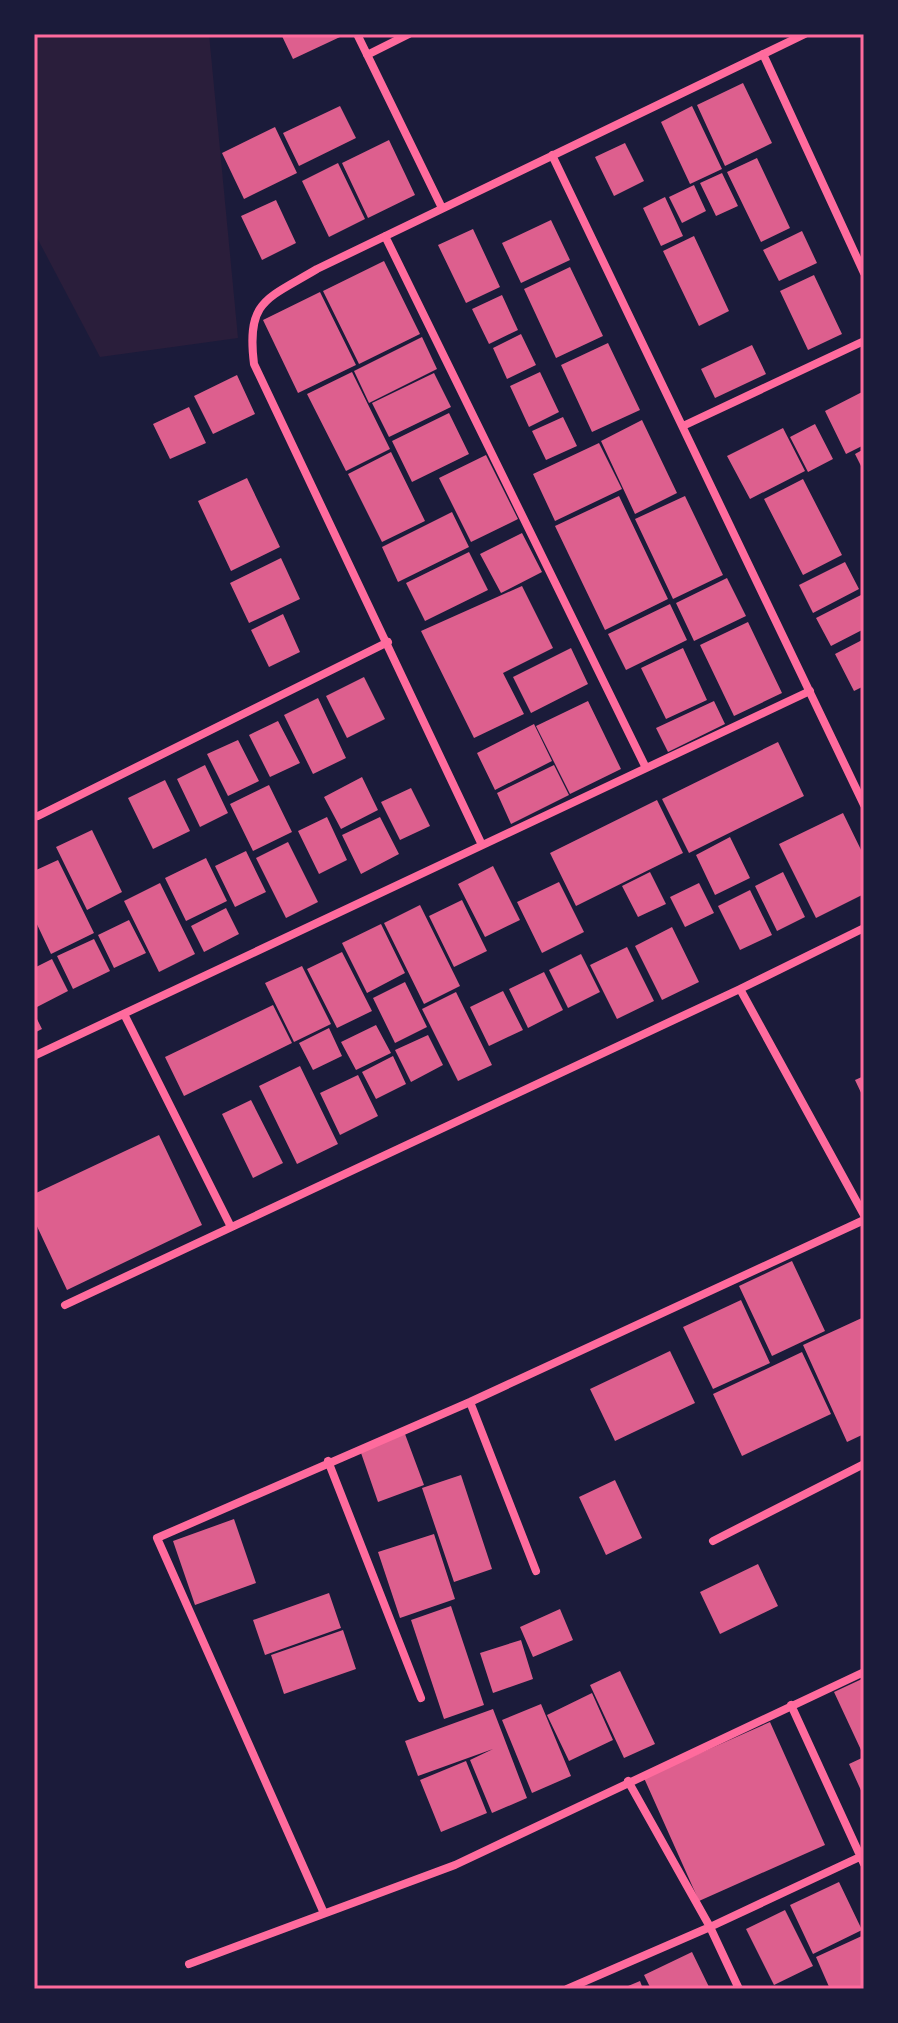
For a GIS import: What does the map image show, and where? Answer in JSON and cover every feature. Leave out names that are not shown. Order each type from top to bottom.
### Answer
[{"type":"street","points":[[357,34],[442,208]]},
{"type":"street","points":[[367,55],[409,34]]},
{"type":"street","points":[[482,845],[254,364],[250,330],[259,306],[278,292],[385,236],[805,34]]},
{"type":"street","points":[[763,54],[864,273]]},
{"type":"street","points":[[552,155],[864,805]]},
{"type":"street","points":[[385,236],[646,768]]},
{"type":"street","points":[[683,426],[864,341]]},
{"type":"street","points":[[38,816],[388,642]]},
{"type":"street","points":[[34,1056],[810,691]]},
{"type":"street","points":[[65,1305],[864,928]]},
{"type":"street","points":[[323,1911],[157,1538],[328,1461],[470,1402],[864,1217],[740,989]]},
{"type":"street","points":[[124,1014],[230,1225]]},
{"type":"street","points":[[470,1402],[536,1571]]},
{"type":"street","points":[[328,1461],[421,1698]]},
{"type":"street","points":[[713,1541],[864,1464]]},
{"type":"street","points":[[189,1964],[323,1911],[455,1865],[864,1672]]},
{"type":"street","points":[[567,1989],[863,1859],[791,1705]]},
{"type":"street","points":[[628,1781],[710,1927],[739,1989]]},
{"type":"shaded area","points":[[34,34],[209,34],[238,338],[100,357],[34,232]]},
{"type":"building","points":[[281,34],[339,34],[340,37],[293,59]]},
{"type":"building","points":[[743,83],[772,143],[725,166],[697,105]]},
{"type":"building","points":[[340,106],[356,138],[299,166],[283,133]]},
{"type":"building","points":[[692,106],[722,169],[690,184],[661,122]]},
{"type":"building","points":[[275,127],[297,173],[244,199],[222,153]]},
{"type":"building","points":[[389,140],[415,195],[368,218],[342,163]]},
{"type":"building","points":[[625,143],[644,181],[614,196],[595,157]]},
{"type":"building","points":[[757,158],[790,228],[761,242],[727,172]]},
{"type":"building","points":[[338,163],[365,219],[329,237],[302,181]]},
{"type":"building","points":[[722,173],[738,206],[716,216],[700,183]]},
{"type":"building","points":[[694,185],[706,211],[682,223],[669,197]]},
{"type":"building","points":[[665,197],[683,236],[661,246],[643,208]]},
{"type":"building","points":[[276,200],[296,243],[262,260],[241,216]]},
{"type":"building","points":[[551,220],[570,260],[521,283],[502,243]]},
{"type":"building","points":[[473,229],[500,287],[466,303],[438,245]]},
{"type":"building","points":[[802,231],[817,263],[779,281],[763,250]]},
{"type":"building","points":[[694,236],[729,311],[699,326],[663,251]]},
{"type":"building","points":[[384,261],[420,334],[359,364],[323,291]]},
{"type":"building","points":[[570,267],[603,336],[556,358],[524,289]]},
{"type":"building","points":[[814,275],[842,334],[808,350],[780,291]]},
{"type":"building","points":[[320,292],[356,365],[298,393],[263,320]]},
{"type":"building","points":[[502,295],[518,330],[489,344],[472,309]]},
{"type":"building","points":[[521,334],[536,365],[507,379],[493,348]]},
{"type":"building","points":[[422,337],[437,369],[369,403],[354,371]]},
{"type":"building","points":[[608,343],[640,410],[592,432],[561,365]]},
{"type":"building","points":[[752,345],[766,374],[715,398],[701,369]]},
{"type":"building","points":[[352,372],[390,449],[346,471],[307,394]]},
{"type":"building","points":[[540,372],[559,412],[529,427],[510,386]]},
{"type":"building","points":[[434,373],[451,407],[389,437],[372,403]]},
{"type":"building","points":[[237,375],[255,414],[213,434],[194,396]]},
{"type":"building","points":[[864,391],[864,445],[846,454],[825,411]]},
{"type":"building","points":[[189,407],[206,443],[170,459],[153,424]]},
{"type":"building","points":[[449,413],[469,454],[412,482],[392,441]]},
{"type":"building","points":[[563,417],[577,446],[546,460],[532,431]]},
{"type":"building","points":[[642,420],[677,493],[635,514],[601,441]]},
{"type":"building","points":[[815,424],[833,459],[808,472],[790,437]]},
{"type":"building","points":[[783,428],[805,471],[750,499],[727,456]]},
{"type":"building","points":[[599,443],[622,489],[555,521],[533,474]]},
{"type":"building","points":[[864,449],[864,472],[855,454]]},
{"type":"building","points":[[391,452],[425,521],[382,542],[348,474]]},
{"type":"building","points":[[486,455],[518,519],[471,542],[439,478]]},
{"type":"building","points":[[247,478],[280,547],[231,571],[198,501]]},
{"type":"building","points":[[803,479],[842,555],[803,575],[764,499]]},
{"type":"building","points":[[619,496],[668,599],[605,630],[555,526]]},
{"type":"building","points":[[685,496],[723,575],[673,599],[635,519]]},
{"type":"building","points":[[452,512],[469,547],[398,582],[382,547]]},
{"type":"building","points":[[522,533],[542,572],[501,593],[480,554]]},
{"type":"building","points":[[469,552],[488,590],[425,621],[406,583]]},
{"type":"building","points":[[281,558],[300,599],[249,623],[230,583]]},
{"type":"building","points":[[845,562],[859,589],[813,613],[799,585]]},
{"type":"building","points":[[727,578],[746,616],[694,641],[676,603]]},
{"type":"building","points":[[522,586],[553,648],[503,673],[524,714],[474,738],[421,631]]},
{"type":"building","points":[[861,595],[864,629],[831,646],[816,618]]},
{"type":"building","points":[[670,604],[687,640],[626,670],[608,634]]},
{"type":"building","points":[[283,614],[300,652],[269,667],[251,630]]},
{"type":"building","points":[[748,622],[782,693],[734,716],[700,645]]},
{"type":"building","points":[[864,639],[864,686],[854,691],[835,654]]},
{"type":"building","points":[[571,648],[588,684],[531,713],[513,677]]},
{"type":"building","points":[[683,648],[707,700],[666,719],[641,668]]},
{"type":"building","points":[[364,677],[385,719],[347,738],[326,696]]},
{"type":"building","points":[[318,698],[346,758],[313,774],[284,715]]},
{"type":"building","points":[[588,701],[621,769],[570,794],[536,726]]},
{"type":"building","points":[[714,701],[725,724],[668,752],[656,728]]},
{"type":"building","points":[[278,721],[300,763],[270,777],[249,735]]},
{"type":"building","points":[[534,724],[552,761],[495,790],[477,753]]},
{"type":"building","points":[[238,740],[259,781],[228,796],[207,754]]},
{"type":"building","points":[[778,742],[804,796],[689,853],[662,799]]},
{"type":"building","points":[[205,765],[228,813],[200,827],[177,779]]},
{"type":"building","points":[[554,765],[569,795],[511,824],[497,793]]},
{"type":"building","points":[[362,777],[378,810],[341,829],[324,797]]},
{"type":"building","points":[[165,780],[190,831],[153,849],[128,798]]},
{"type":"building","points":[[269,785],[292,832],[253,851],[230,804]]},
{"type":"building","points":[[411,788],[430,826],[400,840],[381,802]]},
{"type":"building","points":[[657,800],[683,853],[576,906],[550,853]]},
{"type":"building","points":[[843,813],[864,856],[864,894],[816,918],[779,844]]},
{"type":"building","points":[[327,817],[347,860],[319,874],[298,831]]},
{"type":"building","points":[[380,817],[399,854],[361,874],[342,835]]},
{"type":"building","points":[[92,830],[122,892],[87,910],[56,847]]},
{"type":"building","points":[[730,837],[750,878],[715,895],[696,855]]},
{"type":"building","points":[[288,842],[318,902],[286,918],[256,858]]},
{"type":"building","points":[[246,851],[266,892],[235,907],[215,866]]},
{"type":"building","points":[[206,858],[227,901],[186,921],[165,878]]},
{"type":"building","points":[[58,860],[94,933],[51,954],[34,918],[34,871]]},
{"type":"building","points":[[493,866],[520,920],[485,937],[458,884]]},
{"type":"building","points":[[650,872],[666,904],[638,917],[622,886]]},
{"type":"building","points":[[783,872],[805,917],[777,931],[755,886]]},
{"type":"building","points":[[559,882],[584,932],[542,953],[517,902]]},
{"type":"building","points":[[160,883],[195,954],[159,972],[124,901]]},
{"type":"building","points":[[699,883],[714,913],[685,927],[670,897]]},
{"type":"building","points":[[750,890],[772,935],[740,950],[718,906]]},
{"type":"building","points":[[462,900],[487,951],[454,967],[429,916]]},
{"type":"building","points":[[420,905],[460,986],[424,1004],[384,923]]},
{"type":"building","points":[[226,908],[239,934],[204,952],[191,926]]},
{"type":"building","points":[[129,920],[146,953],[114,968],[98,935]]},
{"type":"building","points":[[381,924],[405,973],[367,993],[342,943]]},
{"type":"building","points":[[672,927],[699,982],[662,1000],[635,946]]},
{"type":"building","points":[[94,939],[110,971],[73,989],[57,956]]},
{"type":"building","points":[[627,947],[654,1001],[617,1019],[590,965]]},
{"type":"building","points":[[342,952],[372,1011],[337,1028],[307,969]]},
{"type":"building","points":[[581,954],[600,992],[568,1008],[549,970]]},
{"type":"building","points":[[52,959],[68,991],[37,1007],[34,968]]},
{"type":"building","points":[[302,966],[331,1024],[294,1042],[265,983]]},
{"type":"building","points":[[544,972],[563,1010],[528,1028],[509,989]]},
{"type":"building","points":[[405,982],[427,1027],[395,1043],[373,998]]},
{"type":"building","points":[[503,991],[523,1030],[489,1046],[470,1007]]},
{"type":"building","points":[[456,992],[492,1065],[458,1081],[422,1009]]},
{"type":"building","points":[[273,1005],[292,1043],[184,1096],[165,1057]]},
{"type":"building","points":[[34,1013],[42,1029],[34,1033]]},
{"type":"building","points":[[376,1025],[391,1053],[356,1070],[341,1042]]},
{"type":"building","points":[[329,1028],[342,1056],[313,1070],[299,1043]]},
{"type":"building","points":[[428,1035],[443,1065],[411,1082],[395,1050]]},
{"type":"building","points":[[393,1056],[406,1084],[376,1099],[362,1072]]},
{"type":"building","points":[[300,1066],[338,1144],[297,1164],[259,1086]]},
{"type":"building","points":[[358,1075],[378,1116],[340,1135],[320,1093]]},
{"type":"building","points":[[864,1076],[864,1099],[855,1080]]},
{"type":"building","points":[[251,1100],[283,1163],[253,1178],[222,1114]]},
{"type":"building","points":[[159,1135],[202,1225],[67,1290],[34,1220],[34,1194]]},
{"type":"building","points":[[792,1261],[825,1331],[772,1356],[739,1286]]},
{"type":"building","points":[[741,1300],[770,1363],[713,1389],[683,1327]]},
{"type":"building","points":[[864,1317],[864,1434],[847,1442],[803,1345]]},
{"type":"building","points":[[670,1351],[695,1403],[615,1441],[590,1389]]},
{"type":"building","points":[[802,1352],[831,1414],[742,1456],[713,1394]]},
{"type":"building","points":[[405,1434],[424,1485],[378,1502],[360,1450]]},
{"type":"building","points":[[461,1475],[492,1569],[454,1582],[422,1488]]},
{"type":"building","points":[[615,1480],[642,1538],[606,1555],[579,1497]]},
{"type":"building","points":[[234,1519],[256,1583],[195,1605],[173,1541]]},
{"type":"building","points":[[434,1534],[455,1599],[400,1618],[378,1552]]},
{"type":"building","points":[[758,1564],[778,1606],[720,1634],[700,1592]]},
{"type":"building","points":[[329,1593],[341,1628],[265,1655],[253,1620]]},
{"type":"building","points":[[451,1606],[484,1705],[444,1719],[411,1620]]},
{"type":"building","points":[[560,1609],[573,1640],[533,1657],[520,1627]]},
{"type":"building","points":[[343,1630],[356,1669],[284,1694],[271,1655]]},
{"type":"building","points":[[521,1640],[533,1679],[493,1693],[480,1653]]},
{"type":"building","points":[[620,1671],[655,1744],[624,1758],[590,1685]]},
{"type":"building","points":[[864,1678],[864,1749],[861,1750],[834,1692]]},
{"type":"building","points":[[592,1693],[613,1740],[569,1761],[547,1715]]},
{"type":"building","points":[[541,1704],[571,1776],[532,1793],[502,1720]]},
{"type":"building","points":[[493,1709],[527,1798],[492,1813],[470,1760],[493,1749],[418,1776],[405,1741]]},
{"type":"building","points":[[770,1722],[825,1845],[699,1901],[644,1778]]},
{"type":"building","points":[[864,1757],[864,1797],[849,1764]]},
{"type":"building","points":[[466,1761],[487,1813],[441,1832],[420,1780]]},
{"type":"building","points":[[839,1882],[862,1930],[813,1954],[790,1905]]},
{"type":"building","points":[[785,1910],[813,1966],[774,1985],[746,1929]]},
{"type":"building","points":[[864,1935],[864,1987],[830,1989],[816,1957]]},
{"type":"building","points":[[692,1952],[710,1989],[651,1989],[644,1975]]},
{"type":"building","points":[[640,1981],[643,1989],[621,1989]]}]
